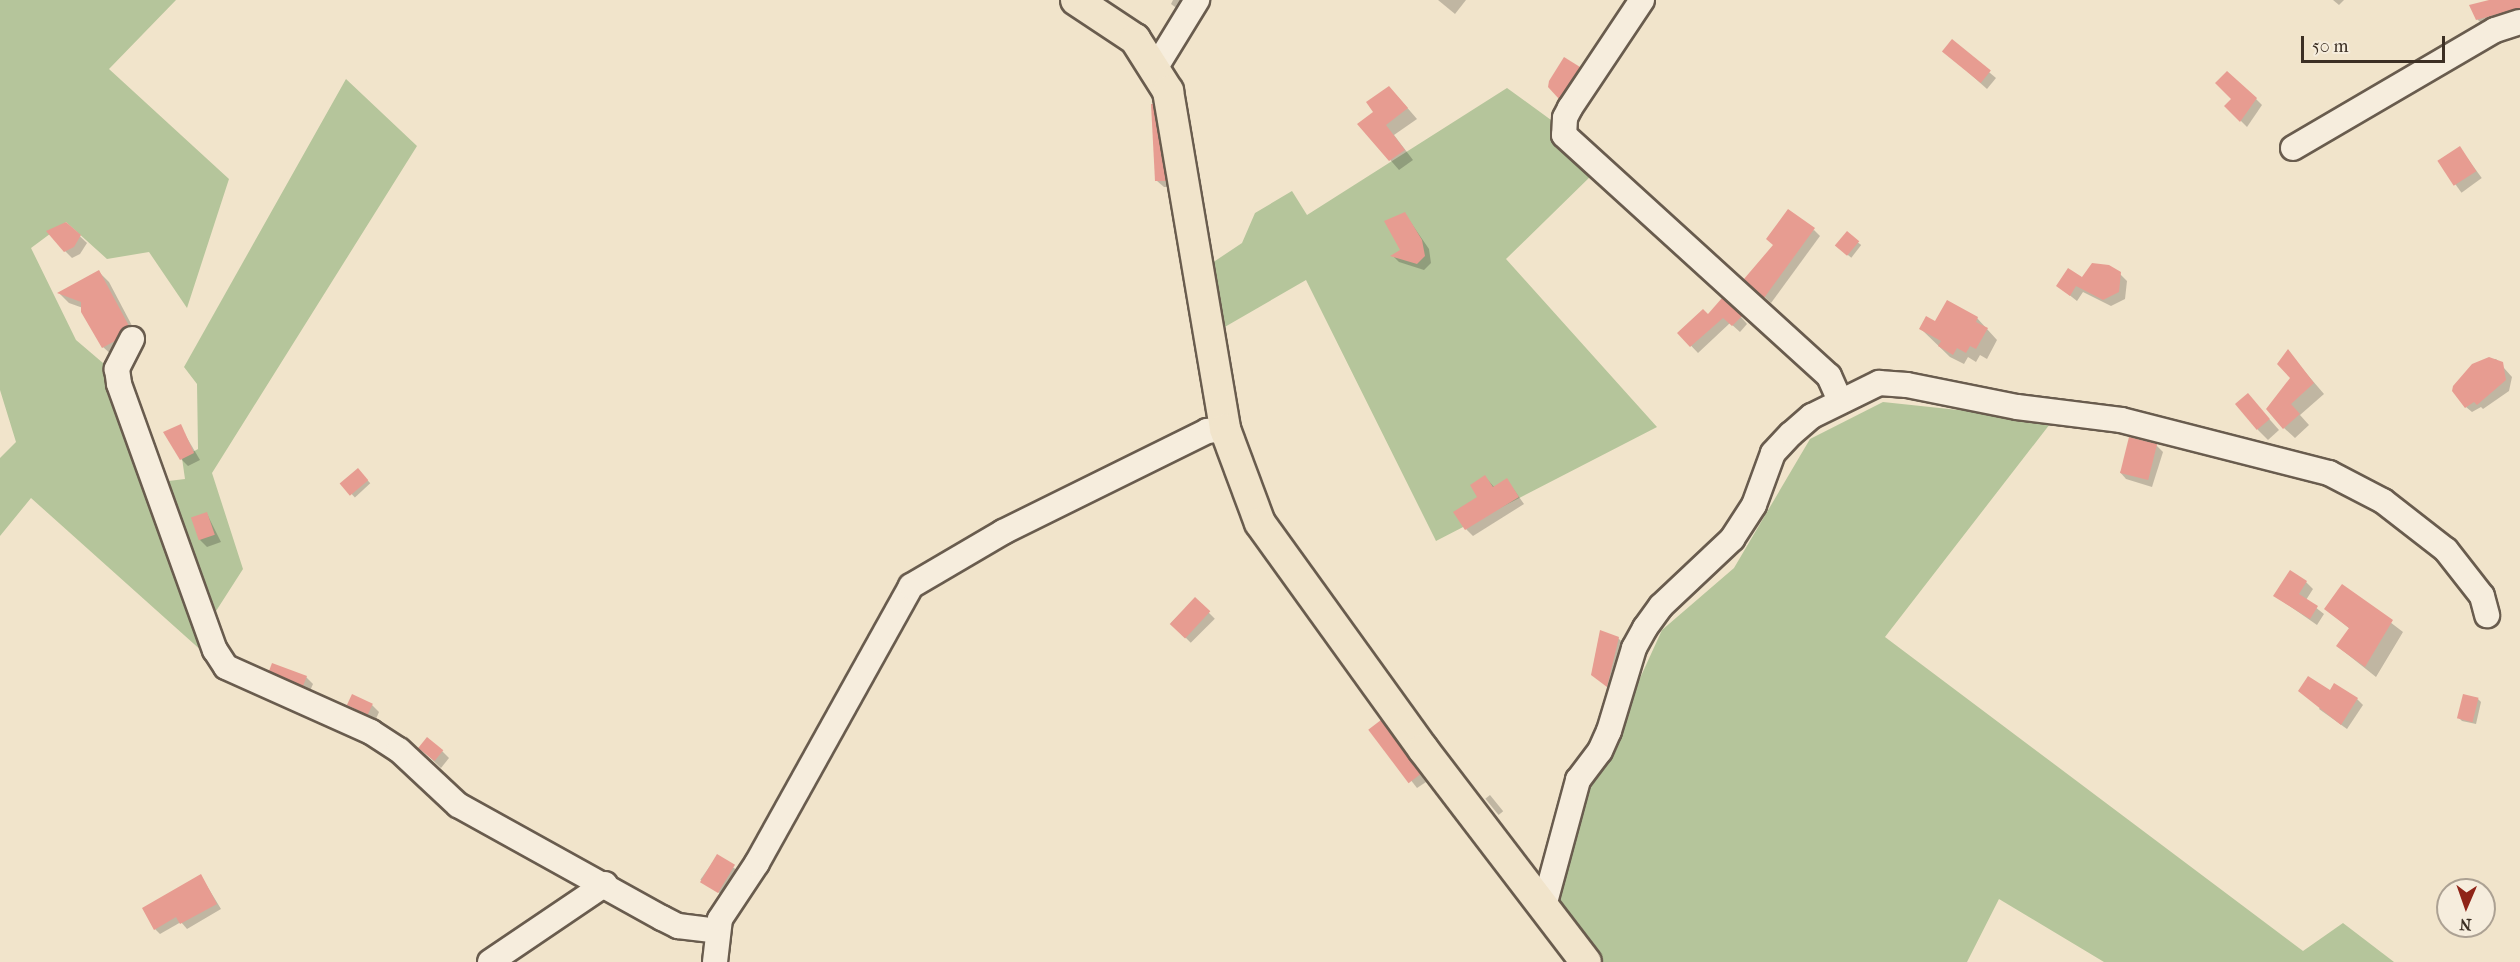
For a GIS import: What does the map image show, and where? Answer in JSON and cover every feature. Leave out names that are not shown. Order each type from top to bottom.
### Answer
[{"type":"main road","points":[[1076,0],[1135,39],[1156,68],[1168,91],[1177,129],[1225,429],[1260,523],[1423,749],[1586,962]]},
{"type":"street","points":[[1156,68],[1197,0]]},
{"type":"street","points":[[1642,0],[1564,118],[1564,135],[1829,376],[1839,400]]},
{"type":"street","points":[[2293,148],[2495,30],[2520,22]]},
{"type":"street","points":[[132,339],[117,369],[119,384],[214,650],[226,667],[371,732],[399,750],[458,805],[678,926],[716,931]]},
{"type":"street","points":[[1544,906],[1578,780],[1600,751],[1610,731],[1634,648],[1645,628],[1661,606],[1732,539],[1744,522],[1773,453],[1812,416],[1839,400],[1879,383],[1907,385],[2017,407],[2121,420],[2329,473],[2383,501],[2446,550],[2482,596],[2487,615]]},
{"type":"street","points":[[715,962],[716,931],[720,918],[757,863],[911,586],[1003,532],[1207,431],[1225,429]]},
{"type":"street","points":[[490,962],[605,884]]},
{"type":"green space","points":[[0,0],[176,0],[109,69],[229,179],[187,308],[149,252],[107,259],[66,222],[31,248],[76,340],[110,369],[152,483],[185,479],[182,458],[198,449],[197,384],[184,367],[346,79],[417,146],[212,473],[243,569],[209,622],[213,661],[31,498],[0,536],[0,458],[16,442],[0,390]]},
{"type":"green space","points":[[1507,88],[1562,128],[1595,172],[1506,259],[1657,427],[1436,541],[1306,280],[1223,328],[1212,263],[1242,243],[1255,213],[1292,191],[1307,215]]},
{"type":"green space","points":[[1883,402],[2053,420],[1885,637],[2303,951],[2343,923],[2394,962],[2104,962],[1999,899],[1967,962],[1599,962],[1555,898],[1572,827],[1662,630],[1734,568],[1810,439]]},
{"type":"building","points":[[2489,0],[2520,0],[2520,8],[2476,20],[2469,5]]},
{"type":"building","points":[[1952,39],[1991,70],[1981,83],[1942,51]]},
{"type":"building","points":[[1564,57],[1580,67],[1559,99],[1548,87],[1549,81]]},
{"type":"building","points":[[2227,71],[2257,98],[2240,122],[2224,106],[2231,99],[2215,83]]},
{"type":"building","points":[[1389,86],[1408,108],[1386,125],[1405,150],[1389,161],[1357,124],[1373,112],[1366,102]]},
{"type":"building","points":[[1151,104],[1153,104],[1166,181],[1155,181]]},
{"type":"building","points":[[2460,146],[2476,171],[2454,186],[2437,161]]},
{"type":"building","points":[[1788,209],[1815,228],[1764,298],[1744,279],[1773,245],[1766,239]]},
{"type":"building","points":[[1405,212],[1422,240],[1425,256],[1417,264],[1390,256],[1400,250],[1384,221]]},
{"type":"building","points":[[66,222],[81,235],[74,247],[64,252],[46,231]]},
{"type":"building","points":[[1847,231],[1859,241],[1847,256],[1835,246]]},
{"type":"building","points":[[2092,263],[2109,265],[2121,272],[2119,292],[2103,300],[2076,286],[2070,296],[2056,286],[2068,268],[2082,277]]},
{"type":"building","points":[[99,270],[129,326],[115,341],[102,348],[81,312],[81,302],[57,293]]},
{"type":"building","points":[[1722,298],[1742,316],[1732,326],[1723,318],[1690,347],[1677,333],[1703,309],[1708,314]]},
{"type":"building","points":[[1947,300],[1978,317],[1976,322],[1988,328],[1976,349],[1970,346],[1966,353],[1957,348],[1953,355],[1938,346],[1941,341],[1919,329],[1926,316],[1935,321]]},
{"type":"building","points":[[2288,349],[2314,383],[2291,404],[2300,414],[2283,429],[2266,409],[2290,378],[2277,364]]},
{"type":"building","points":[[2489,357],[2503,362],[2506,380],[2477,405],[2474,402],[2465,408],[2452,391],[2453,386],[2472,364]]},
{"type":"building","points":[[2248,393],[2270,419],[2257,430],[2235,404]]},
{"type":"building","points":[[181,424],[194,453],[180,460],[163,432]]},
{"type":"building","points":[[2129,437],[2157,444],[2148,480],[2120,473]]},
{"type":"building","points":[[358,468],[368,480],[350,496],[340,483]]},
{"type":"building","points":[[1485,475],[1493,487],[1507,478],[1519,497],[1465,530],[1453,512],[1477,497],[1470,485]]},
{"type":"building","points":[[207,512],[215,535],[199,540],[191,518]]},
{"type":"building","points":[[2290,570],[2307,581],[2299,594],[2318,606],[2310,619],[2273,596]]},
{"type":"building","points":[[2342,584],[2393,620],[2365,667],[2336,646],[2349,628],[2324,609]]},
{"type":"building","points":[[1195,597],[1210,611],[1185,638],[1170,624]]},
{"type":"building","points":[[1600,630],[1619,637],[1607,687],[1591,675]]},
{"type":"building","points":[[272,663],[307,676],[303,686],[269,671]]},
{"type":"building","points":[[2308,676],[2330,690],[2334,683],[2358,698],[2341,725],[2298,691]]},
{"type":"building","points":[[352,694],[373,704],[368,715],[347,705]]},
{"type":"building","points":[[2463,694],[2479,698],[2472,722],[2457,718]]},
{"type":"building","points":[[1381,720],[1421,774],[1409,783],[1368,730]]},
{"type":"building","points":[[427,737],[443,750],[435,761],[418,748]]},
{"type":"building","points":[[717,854],[735,865],[718,893],[700,882]]},
{"type":"building","points":[[201,874],[217,904],[180,924],[176,917],[154,930],[142,908]]}]
